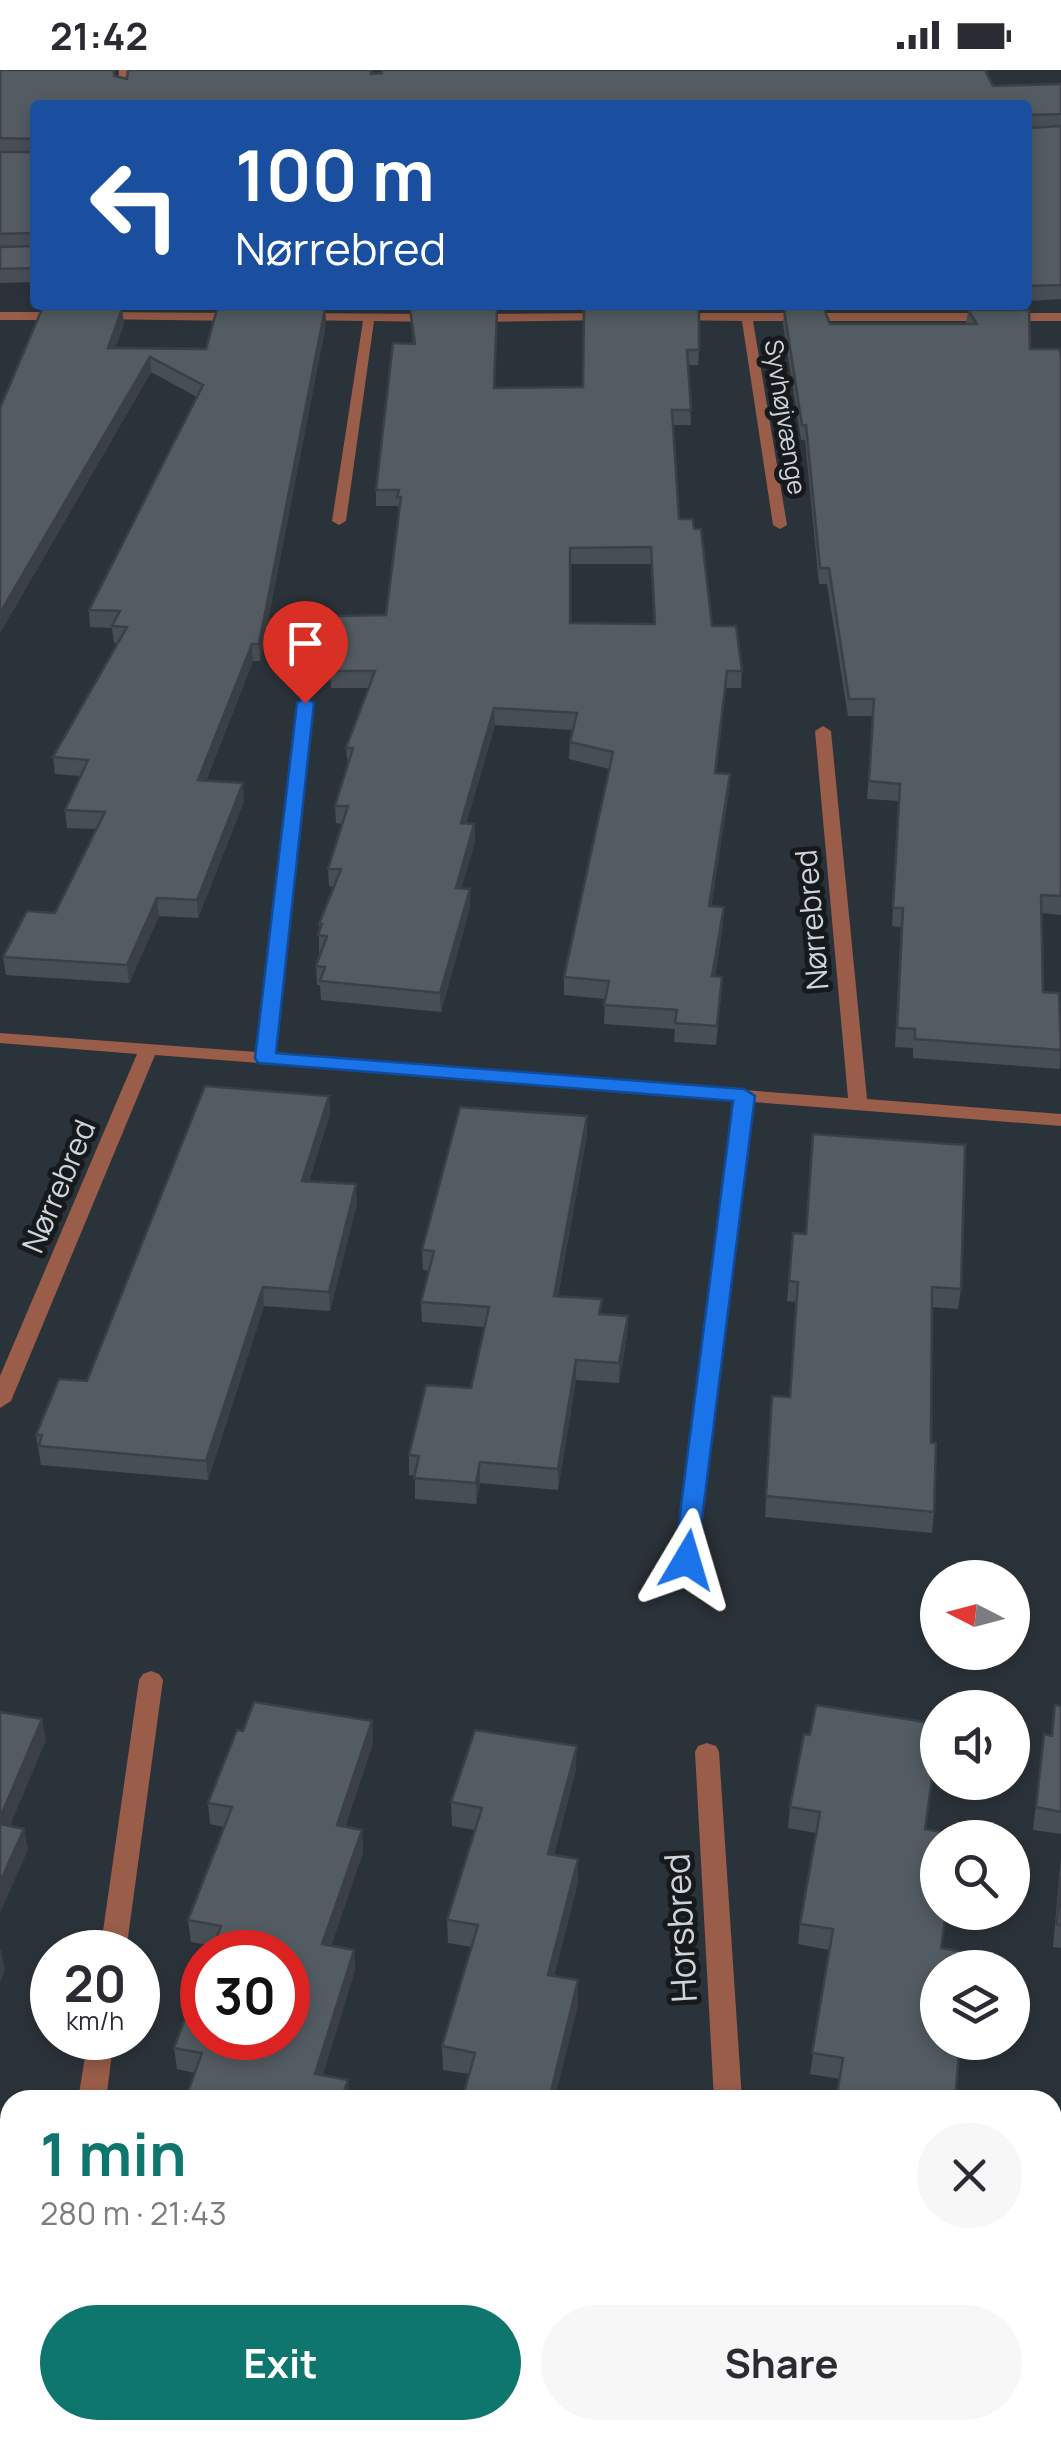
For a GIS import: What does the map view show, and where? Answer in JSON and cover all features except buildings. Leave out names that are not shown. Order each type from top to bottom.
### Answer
[{"type":"street","points":[[123,86],[124,70]]},
{"type":"street","name":"Syvhøjvænge","points":[[654,317],[903,311],[1061,317]]},
{"type":"street","points":[[339,521],[377,314]]},
{"type":"street","points":[[274,317],[377,314],[441,318]]},
{"type":"street","points":[[0,316],[73,316]]},
{"type":"street","points":[[91,316],[255,317]]},
{"type":"street","points":[[460,318],[617,317]]},
{"type":"street","name":"Syvhøjvænge","points":[[746,317],[780,524]]},
{"type":"street","points":[[265,1058],[305,703]]},
{"type":"street","name":"Nørrebred","points":[[823,731],[858,1104]]},
{"type":"street","points":[[0,1038],[1061,1120]]},
{"type":"street","name":"Nørrebred","points":[[0,1401],[148,1050]]},
{"type":"street","points":[[687,1560],[744,1096]]},
{"type":"street","points":[[116,1930],[151,1680]]},
{"type":"street","name":"Horsbred","points":[[707,1752],[727,2090]]},
{"type":"street","points":[[93,2090],[98,2060]]},
{"type":"route","points":[[305,703],[265,1058],[744,1096],[687,1560]]}]
